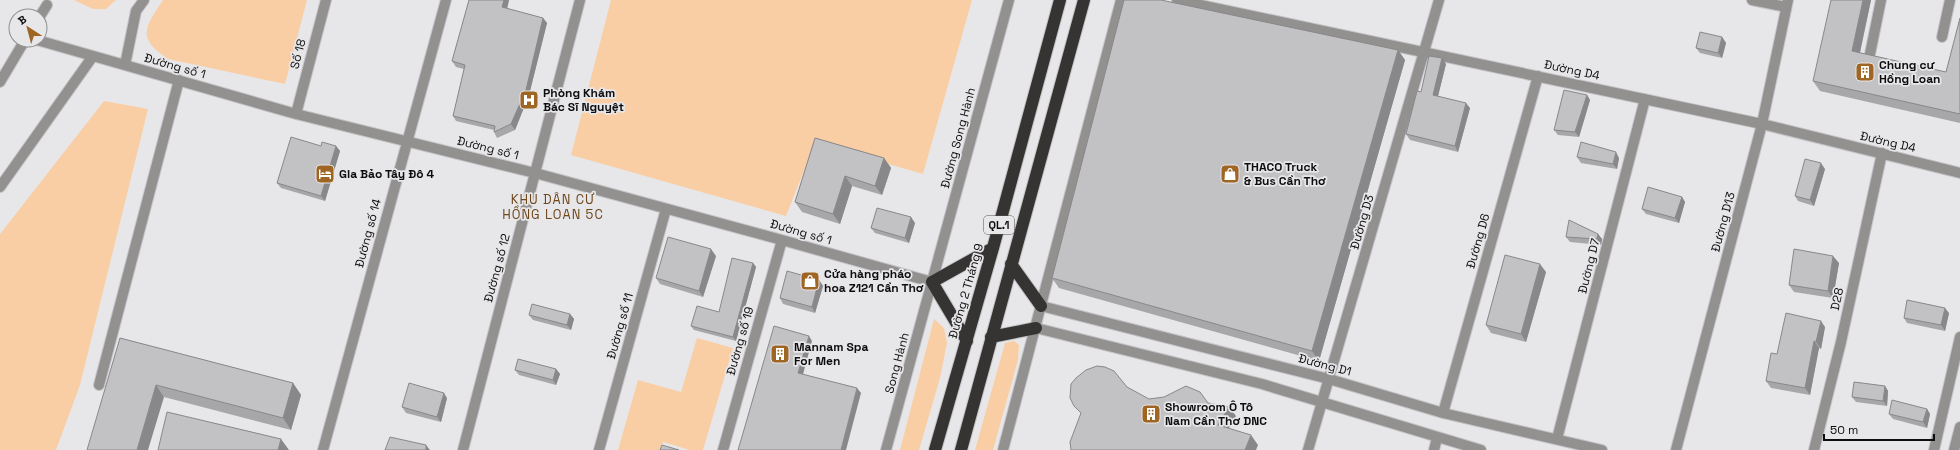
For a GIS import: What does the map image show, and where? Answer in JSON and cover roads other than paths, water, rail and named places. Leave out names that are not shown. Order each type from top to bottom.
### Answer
[{"type":"highway","name":"Đường 2 Tháng 9","points":[[935,450],[993,248],[1060,0]]},
{"type":"highway","name":"QL.1","points":[[961,450],[1084,0]]},
{"type":"highway","points":[[967,341],[932,282],[993,248]]},
{"type":"highway","points":[[1011,264],[1041,306]]},
{"type":"highway","points":[[991,337],[1036,328]]},
{"type":"street","points":[[125,65],[136,11],[144,0]]},
{"type":"street","name":"Số 18","points":[[296,114],[326,0]]},
{"type":"street","name":"Đường số 14","points":[[323,450],[446,0]]},
{"type":"street","name":"Đường số 12","points":[[463,450],[580,0]]},
{"type":"street","name":"Đường Song Hành","points":[[932,282],[1009,0]]},
{"type":"street","points":[[1003,450],[1121,0]]},
{"type":"street","name":"Đường D4","points":[[1177,0],[1762,124],[1960,173]]},
{"type":"street","name":"Đường D3","points":[[1308,450],[1439,0]]},
{"type":"street","points":[[1752,0],[1787,4]]},
{"type":"street","points":[[1870,54],[1881,0]]},
{"type":"street","points":[[1942,37],[1950,0]]},
{"type":"street","name":"Đường D13","points":[[1676,450],[1762,124],[1787,4]]},
{"type":"street","name":"Đường số 1","points":[[48,43],[296,114],[535,173],[932,282]]},
{"type":"street","points":[[0,82],[20,48]]},
{"type":"street","points":[[0,187],[93,56]]},
{"type":"street","name":"Đường D6","points":[[1443,412],[1538,76]]},
{"type":"street","points":[[99,386],[179,80]]},
{"type":"street","name":"Đường D7","points":[[1557,440],[1645,99]]},
{"type":"street","name":"D28","points":[[1814,450],[1841,342],[1882,154]]},
{"type":"street","name":"Đường số 11","points":[[599,450],[666,209]]},
{"type":"street","name":"Đường số 19","points":[[723,450],[782,240]]},
{"type":"street","name":"Song Hành","points":[[886,450],[932,282]]},
{"type":"street","name":"Đường D1","points":[[1041,306],[1329,379],[1443,412],[1602,450]]},
{"type":"street","points":[[1036,328],[1262,384],[1437,438],[1481,450]]},
{"type":"street","points":[[1934,450],[1960,337]]},
{"type":"street","points":[[1954,450],[1960,427]]},
{"type":"street","points":[[1434,450],[1437,438]]},
{"type":"place","name":"Chung cư Hồng Loan","points":[[1865,72]]},
{"type":"place","name":"Phòng Khám Bác Sĩ Nguyệt","points":[[529,100]]},
{"type":"place","name":"Gia Bảo Tây Đô 4","points":[[325,174]]},
{"type":"place","name":"THACO Truck & Bus Cần Thơ","points":[[1230,174]]},
{"type":"place","name":"Cửa hàng pháo hoa Z121 Cần Thơ","points":[[810,281]]},
{"type":"place","name":"Mannam Spa For Men","points":[[780,354]]},
{"type":"place","name":"Showroom Ô Tô Nam Cần Thơ DNC","points":[[1151,414]]},
{"type":"district","name":"KHU DÂN CƯ HỒNG LOAN 5C","points":[[553,206]]}]
